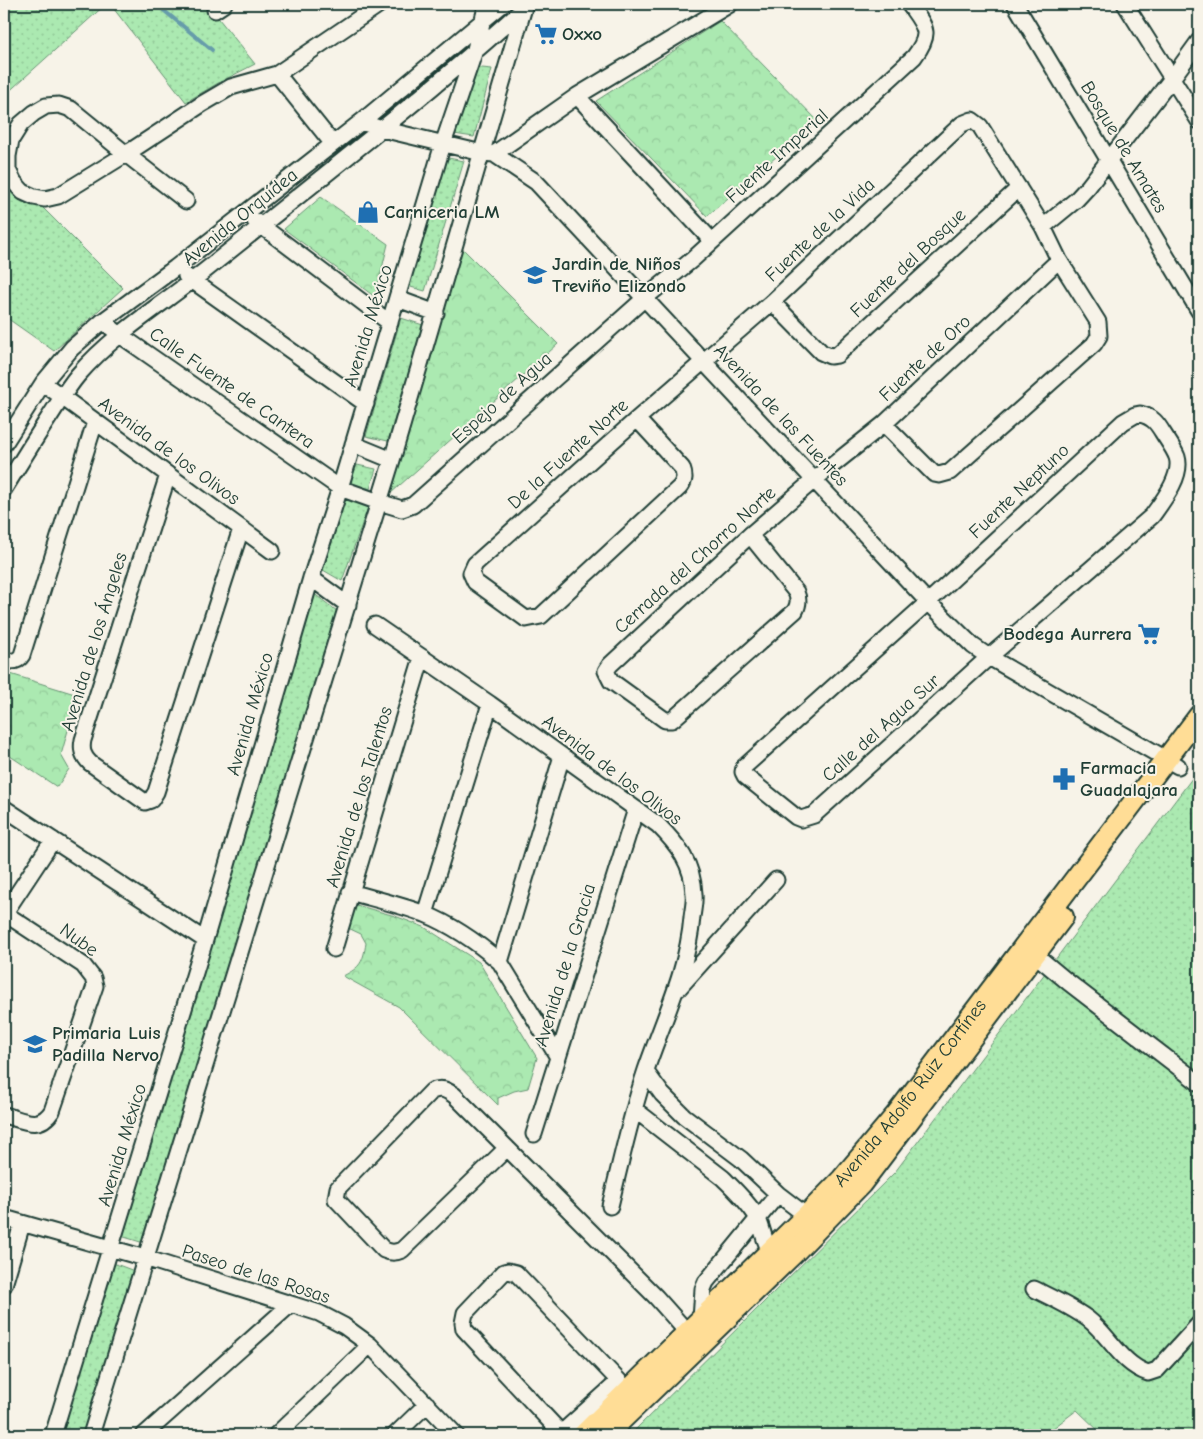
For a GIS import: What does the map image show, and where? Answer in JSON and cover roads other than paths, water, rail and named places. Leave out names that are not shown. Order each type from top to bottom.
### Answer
[{"type":"main road","name":"Avenida Adolfo Ruiz Cortínes","points":[[583,1435],[624,1386],[782,1253],[806,1216],[842,1179],[896,1116],[1029,950],[1172,763],[1199,716]]},
{"type":"main road","points":[[1172,763],[1199,739]]},
{"type":"main road","points":[[606,1435],[736,1310],[782,1253],[861,1184],[1029,950]]},
{"type":"street","points":[[186,201],[126,154],[71,109],[59,105],[46,106],[21,124],[11,140],[8,170],[14,182],[23,192],[34,197],[45,199],[58,196],[126,154],[231,87],[277,74],[380,4]]},
{"type":"street","name":"Avenida México","points":[[53,1435],[205,940],[310,578],[366,404],[443,144],[474,53],[487,4]]},
{"type":"street","name":"Avenida Orquídea","points":[[4,444],[43,383],[72,348],[103,321],[175,268],[361,122],[503,4]]},
{"type":"street","points":[[488,154],[577,96],[730,4]]},
{"type":"street","name":"Fuente Imperial","points":[[645,298],[712,241],[914,57],[924,45],[926,36],[924,26],[910,4]]},
{"type":"street","name":"Bosque de Amates","points":[[1015,4],[1199,311]]},
{"type":"street","points":[[1125,4],[1173,77],[1199,121]]},
{"type":"street","points":[[91,1435],[348,605],[436,313],[488,154],[527,5]]},
{"type":"street","name":"Avenida Orquídea","points":[[4,489],[61,398],[99,352],[192,282],[382,129],[474,53],[527,5]]},
{"type":"street","points":[[1043,227],[1076,200],[1088,187],[1199,41]]},
{"type":"street","points":[[277,74],[333,144]]},
{"type":"street","points":[[577,96],[712,241]]},
{"type":"street","name":"Fuente de la Vida","points":[[703,362],[772,302],[962,124],[972,120],[980,126],[1019,188]]},
{"type":"street","name":"Avenida de las Fuentes","points":[[361,122],[382,129],[488,154],[536,182],[928,602],[973,646],[1172,763]]},
{"type":"street","points":[[884,424],[934,474],[945,475],[1094,344],[1099,336],[1098,322],[1019,188]]},
{"type":"street","name":"Fuente del Bosque","points":[[772,302],[822,352],[830,356],[837,355],[1019,188]]},
{"type":"street","points":[[244,212],[390,324]]},
{"type":"street","name":"Fuente de Oro","points":[[814,480],[884,424],[1060,260]]},
{"type":"street","points":[[175,268],[192,282],[366,404]]},
{"type":"street","name":"Espejo de Agua","points":[[340,488],[402,508],[412,505],[645,298]]},
{"type":"street","points":[[398,300],[436,313]]},
{"type":"street","name":"Calle Fuente de Cantera","points":[[103,321],[120,335],[340,488]]},
{"type":"street","name":"De la Fuente Norte","points":[[637,419],[682,468],[685,475],[684,482],[680,488],[541,616],[526,619],[475,582],[471,573],[475,564],[637,419],[703,362]]},
{"type":"street","name":"Avenida de los Olivos","points":[[43,383],[272,551]]},
{"type":"street","name":"Calle del Agua Sur","points":[[796,817],[801,819],[814,815],[989,657],[1152,516],[1169,490],[1176,474],[1177,458],[1155,420],[1140,414]]},
{"type":"street","name":"Fuente Neptuno","points":[[796,817],[745,776],[743,772],[744,767],[928,602],[1123,422],[1140,414]]},
{"type":"street","points":[[4,660],[14,662],[22,655],[94,422]]},
{"type":"street","points":[[353,444],[392,460]]},
{"type":"street","name":"Avenida de los Ángeles","points":[[168,475],[82,748],[90,763],[144,802],[151,800],[156,792],[242,529]]},
{"type":"street","name":"Cerrada del Chorro Norte","points":[[750,535],[796,592],[799,599],[796,611],[672,720],[665,720],[611,681],[606,671],[610,664],[750,535],[814,480]]},
{"type":"street","points":[[310,578],[348,605]]},
{"type":"street","name":"Avenida de los Olivos","points":[[376,625],[490,704],[658,825],[674,841],[689,867],[694,894],[692,926],[684,964],[634,1109],[610,1206]]},
{"type":"street","name":"Avenida de los Talentos","points":[[334,949],[422,657]]},
{"type":"street","points":[[424,914],[490,704]]},
{"type":"street","points":[[500,962],[562,756]]},
{"type":"street","points":[[4,808],[205,940]]},
{"type":"street","name":"Avenida de la Gracia","points":[[534,1134],[636,809]]},
{"type":"street","points":[[4,913],[53,840]]},
{"type":"street","points":[[674,994],[776,880]]},
{"type":"street","points":[[350,892],[424,914],[474,941],[500,962],[558,1057]]},
{"type":"street","name":"Nube","points":[[4,913],[83,965],[93,978],[95,986],[52,1111],[46,1120],[37,1124],[4,1115]]},
{"type":"street","points":[[1029,950],[1199,1082]]},
{"type":"street","points":[[646,1072],[662,1094],[684,1116],[741,1159],[778,1194],[806,1216]]},
{"type":"street","points":[[507,1148],[402,1250],[396,1252],[391,1253],[384,1250],[336,1199],[338,1188],[432,1091],[438,1088],[446,1089],[454,1095],[507,1148],[656,1297],[694,1326],[706,1282],[778,1194]]},
{"type":"street","points":[[634,1109],[723,1178],[747,1203],[782,1253]]},
{"type":"street","name":"Paseo de las Rosas","points":[[4,1218],[145,1258],[319,1313],[344,1326],[370,1345],[456,1435]]},
{"type":"street","points":[[4,1285],[22,1224]]},
{"type":"street","points":[[512,1271],[624,1386],[561,1435],[464,1329],[465,1313],[504,1272],[512,1271]]},
{"type":"street","points":[[1034,1289],[1087,1318],[1098,1327],[1123,1358],[1148,1373],[1157,1370],[1199,1324]]},
{"type":"street","points":[[144,1435],[292,1304]]},
{"type":"street","points":[[276,1435],[370,1345]]},
{"type":"street","points":[[395,1435],[427,1404]]},
{"type":"waterway","points":[[156,4],[212,50]]},
{"type":"place","name":"Oxxo","points":[[546,34]]},
{"type":"place","name":"Carniceria LM","points":[[368,212]]},
{"type":"place","name":"Jardin de Niños Treviño Elizondo","points":[[535,275]]},
{"type":"place","name":"Bodega Aurrera","points":[[1149,634]]},
{"type":"place","name":"Farmacia Guadalajara","points":[[1064,779]]},
{"type":"place","name":"Primaria Luis Padilla Nervo","points":[[35,1044]]}]
